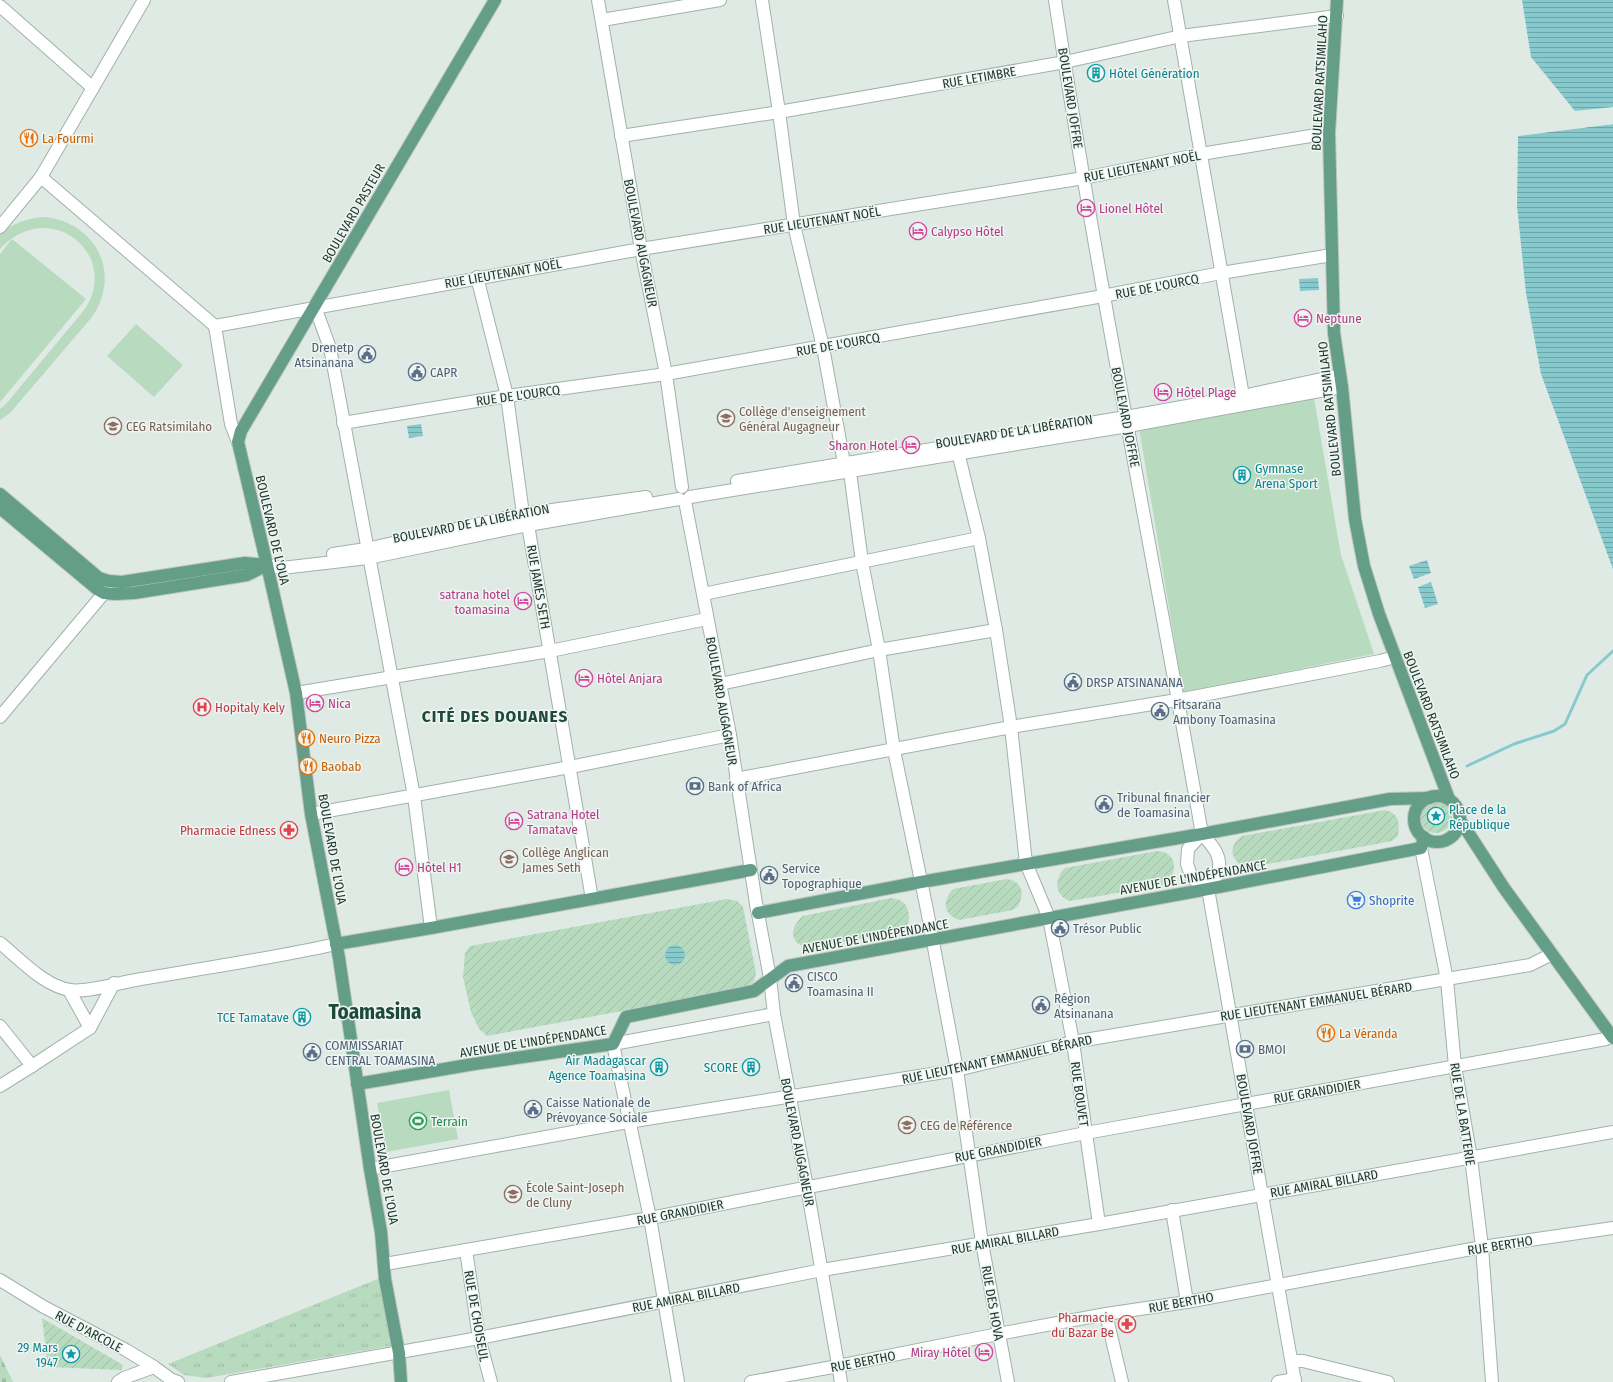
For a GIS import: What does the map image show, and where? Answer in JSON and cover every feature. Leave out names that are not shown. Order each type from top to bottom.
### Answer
[{"type":"main road","name":"BOULEVARD PASTEUR","points":[[238,442],[241,431],[495,0]]},
{"type":"main road","name":"BOULEVARD RATSIMILAHO","points":[[1337,0],[1329,133],[1334,333],[1342,387],[1355,519],[1364,566],[1395,657],[1449,799]]},
{"type":"main road","name":"BOULEVARD DE L'OUA","points":[[238,442],[268,565],[296,693],[311,814],[336,944],[381,1232],[385,1279],[399,1353],[401,1382]]},
{"type":"main road","points":[[0,494],[100,578],[106,587],[97,589],[0,508]]},
{"type":"main road","name":"BOULEVARD DE LA LIBÉRATION","points":[[106,587],[122,582],[245,563],[268,565]]},
{"type":"main road","points":[[1460,820],[1455,833],[1444,840],[1431,840],[1422,843],[1416,826],[1416,812],[1419,805],[1424,800],[1436,796],[1449,799],[1457,807],[1460,820],[1504,888],[1612,1037]]},
{"type":"main road","points":[[757,908],[921,882],[1202,834],[1390,799],[1430,798]]},
{"type":"main road","name":"AVENUE DE L'INDÉPENDANCE","points":[[357,1084],[474,1064],[613,1044],[626,1017],[754,991],[788,966],[1208,889],[1422,843]]},
{"type":"main road","points":[[336,944],[751,870]]},
{"type":"street","points":[[0,227],[41,177],[144,0]]},
{"type":"street","name":"BOULEVARD AUGAGNEUR","points":[[598,0],[641,249],[666,374],[684,494],[730,735],[757,908],[770,978],[774,1014],[807,1187],[841,1382]]},
{"type":"street","points":[[602,20],[720,0]]},
{"type":"street","name":"RUE DES HOVA","points":[[762,0],[794,225],[823,347],[847,467],[862,562],[879,650],[894,750],[957,1070],[982,1243],[1008,1382]]},
{"type":"street","name":"BOULEVARD JOFFRE","points":[[1055,0],[1103,296],[1202,834]]},
{"type":"street","points":[[1174,0],[1220,273],[1243,396]]},
{"type":"street","points":[[0,6],[93,88]]},
{"type":"street","name":"RUE LETIMBRE","points":[[621,136],[779,112],[1064,62],[1181,36],[1337,16]]},
{"type":"street","name":"RUE LIEUTENANT NOËL","points":[[215,326],[315,306],[477,277],[641,249],[1084,178],[1201,154],[1329,133]]},
{"type":"street","points":[[41,177],[215,326]]},
{"type":"street","name":"RUE DE L'OURCQ","points":[[343,423],[507,396],[666,374],[1103,296],[1220,273],[1332,255]]},
{"type":"street","name":"RUE JAMES SETH","points":[[477,277],[507,396],[525,520],[550,651],[592,899]]},
{"type":"street","points":[[315,306],[330,348],[367,553],[414,796],[431,928]]},
{"type":"street","name":"BOULEVARD DE L'OUA","points":[[215,326],[231,424],[238,442]]},
{"type":"street","name":"BOULEVARD DE LA LIBÉRATION","points":[[1127,422],[1340,374]]},
{"type":"street","name":"BOULEVARD DE LA LIBÉRATION","points":[[268,565],[282,568],[367,553],[525,520],[1342,387]]},
{"type":"street","name":"RUE BOUVET","points":[[957,449],[979,538],[996,630],[1011,727],[1026,864],[1049,918],[1073,1042],[1099,1224]]},
{"type":"street","points":[[703,594],[979,538]]},
{"type":"street","points":[[0,717],[106,587]]},
{"type":"street","points":[[296,693],[550,651],[707,619]]},
{"type":"street","points":[[720,684],[879,650],[996,630]]},
{"type":"street","points":[[736,779],[1011,727],[1177,700],[1380,662],[1395,657]]},
{"type":"street","points":[[311,814],[570,767],[730,735]]},
{"type":"street","points":[[1202,834],[1212,845],[1219,858],[1218,873],[1208,889],[1192,878],[1187,864],[1188,849],[1202,834]]},
{"type":"street","name":"RUE DE LA BATTERIE","points":[[1422,843],[1447,980],[1455,1066],[1471,1158],[1482,1247],[1492,1382]]},
{"type":"street","name":"BOULEVARD JOFFRE","points":[[1208,889],[1295,1380]]},
{"type":"street","points":[[0,943],[46,982],[69,990],[82,990],[336,944]]},
{"type":"street","name":"RUE LIEUTENANT EMMANUEL BÉRARD","points":[[370,1169],[628,1122],[789,1098],[957,1070],[1073,1042],[1530,965],[1552,954]]},
{"type":"street","points":[[0,1086],[90,1028],[114,983]]},
{"type":"street","points":[[69,990],[90,1028]]},
{"type":"street","points":[[678,1382],[663,1302],[650,1218],[628,1122],[613,1044],[774,1014]]},
{"type":"street","points":[[0,1026],[32,1066]]},
{"type":"street","name":"RUE GRANDIDIER","points":[[384,1264],[650,1218],[969,1155],[1612,1037]]},
{"type":"street","name":"RUE AMIRAL BILLARD","points":[[399,1353],[822,1270],[1099,1224],[1613,1132]]},
{"type":"street","points":[[1172,1210],[1187,1302]]},
{"type":"street","name":"RUE BERTHO","points":[[751,1382],[1106,1314],[1187,1302],[1482,1247],[1613,1228]]},
{"type":"street","name":"RUE DE CHOISEUL","points":[[466,1250],[479,1338],[490,1382]]},
{"type":"street","name":"RUE D'ARCOLE","points":[[0,1280],[44,1307],[154,1367],[172,1380],[178,1382]]},
{"type":"street","points":[[1106,1314],[1122,1382]]},
{"type":"street","points":[[232,1382],[399,1353]]},
{"type":"street","points":[[1292,1361],[1303,1361],[1388,1382]]},
{"type":"street","points":[[118,1382],[124,1378],[154,1367]]},
{"type":"street","points":[[1278,1382],[1295,1380]]},
{"type":"green space","points":[[45,217],[63,221],[78,229],[90,240],[99,253],[104,268],[104,284],[101,300],[92,317],[10,413],[0,420],[0,409],[6,404],[85,309],[94,288],[94,269],[87,252],[74,238],[58,230],[39,228],[19,234],[0,249],[0,234],[5,230],[21,222]]},
{"type":"green space","points":[[12,239],[86,299],[0,402],[0,254]]},
{"type":"green space","points":[[136,324],[183,365],[154,397],[107,356]]},
{"type":"green space","points":[[1314,398],[1341,555],[1374,654],[1183,692],[1139,428]]},
{"type":"green space","points":[[1433,801],[1439,801],[1449,808],[1452,817],[1451,823],[1445,830],[1439,833],[1433,833],[1423,826],[1420,820],[1420,814],[1427,804]]},
{"type":"green space","points":[[1385,810],[1390,811],[1398,819],[1398,836],[1392,841],[1247,868],[1243,867],[1237,862],[1233,855],[1233,847],[1237,840],[1242,836]]},
{"type":"green space","points":[[1157,851],[1164,852],[1169,855],[1174,864],[1172,875],[1163,885],[1070,901],[1058,891],[1057,886],[1059,877],[1065,868]]},
{"type":"green space","points":[[1007,879],[1016,882],[1021,888],[1022,892],[1018,906],[1013,910],[959,920],[949,914],[946,902],[953,889]]},
{"type":"green space","points":[[891,898],[897,899],[904,903],[908,910],[909,918],[907,926],[900,931],[809,948],[798,943],[793,935],[795,926],[803,916]]},
{"type":"green space","points":[[727,899],[737,901],[743,907],[756,973],[754,981],[746,988],[487,1036],[479,1029],[471,1012],[463,977],[465,953],[470,946]]},
{"type":"green space","name":"Terrain","points":[[449,1090],[458,1139],[386,1152],[377,1103]]},
{"type":"green space","points":[[385,1276],[390,1346],[206,1378],[184,1375],[168,1364]]},
{"type":"green space","points":[[42,1318],[123,1365],[121,1370],[48,1367]]},
{"type":"green space","points":[[0,1355],[13,1382],[0,1382]]},
{"type":"water","points":[[1522,0],[1613,0],[1613,107],[1575,111],[1531,57]]},
{"type":"water","points":[[1613,124],[1613,569],[1541,374],[1526,293],[1517,206],[1518,136]]},
{"type":"water","points":[[1318,278],[1319,290],[1300,291],[1299,279]]},
{"type":"water","points":[[421,424],[423,436],[409,438],[407,426]]},
{"type":"water","points":[[1427,560],[1431,573],[1414,579],[1409,566]]},
{"type":"water","points":[[1431,582],[1438,604],[1425,608],[1418,587]]},
{"type":"water","points":[[675,945],[682,948],[685,955],[682,962],[675,965],[668,962],[665,955],[668,948]]},
{"type":"pier","points":[[1613,122],[1613,124],[1516,136],[1518,134]]},
{"type":"waterway","points":[[1467,766],[1514,744],[1554,731],[1565,724],[1587,675],[1613,651]]},
{"type":"place","name":"Hôtel Génération","points":[[1096,73]]},
{"type":"place","name":"La Fourmi","points":[[29,138]]},
{"type":"place","name":"Lionel Hôtel","points":[[1086,208]]},
{"type":"place","name":"Calypso Hôtel","points":[[918,231]]},
{"type":"place","name":"Neptune","points":[[1303,318]]},
{"type":"place","name":"Drenetp Atsinanana","points":[[367,354]]},
{"type":"place","name":"CAPR","points":[[417,372]]},
{"type":"place","name":"Hôtel Plage","points":[[1163,392]]},
{"type":"place","name":"Collège d'enseignement Général Augagneur","points":[[726,418]]},
{"type":"place","name":"CEG Ratsimilaho","points":[[113,426]]},
{"type":"place","name":"Sharon Hotel","points":[[911,445]]},
{"type":"place","name":"Gymnase Arena Sport","points":[[1242,475]]},
{"type":"place","name":"satrana hotel toamasina","points":[[523,601]]},
{"type":"place","name":"Hôtel Anjara","points":[[584,678]]},
{"type":"place","name":"DRSP ATSINANANA","points":[[1073,682]]},
{"type":"place","name":"Nica","points":[[315,703]]},
{"type":"place","name":"Hopitaly Kely","points":[[202,707]]},
{"type":"place","name":"Fitsarana Ambony Toamasina","points":[[1160,711]]},
{"type":"place","name":"Neuro Pizza","points":[[306,738]]},
{"type":"place","name":"Baobab","points":[[308,766]]},
{"type":"place","name":"Bank of Africa","points":[[695,786]]},
{"type":"place","name":"Tribunal financier de Toamasina","points":[[1104,804]]},
{"type":"place","name":"Place de la République","points":[[1436,816]]},
{"type":"place","name":"Satrana Hotel Tamatave","points":[[514,821]]},
{"type":"place","name":"Pharmacie Edness","points":[[289,830]]},
{"type":"place","name":"Collège Anglican James Seth","points":[[509,859]]},
{"type":"place","name":"Hôtel H1","points":[[404,867]]},
{"type":"place","name":"Service Topographique","points":[[769,875]]},
{"type":"place","name":"Shoprite","points":[[1356,900]]},
{"type":"place","name":"Trésor Public","points":[[1060,928]]},
{"type":"place","name":"CISCO Toamasina II","points":[[794,983]]},
{"type":"place","name":"Région Atsinanana","points":[[1041,1005]]},
{"type":"place","name":"TCE Tamatave","points":[[302,1017]]},
{"type":"place","name":"La Véranda","points":[[1326,1033]]},
{"type":"place","name":"BMOI","points":[[1245,1049]]},
{"type":"place","name":"COMMISSARIAT CENTRAL TOAMASINA","points":[[312,1052]]},
{"type":"place","name":"Air Madagascar Agence Toamasina","points":[[659,1067]]},
{"type":"place","name":"SCORE","points":[[751,1067]]},
{"type":"place","name":"Caisse Nationale de Prévoyance Sociale","points":[[533,1109]]},
{"type":"place","name":"Terrain","points":[[418,1121]]},
{"type":"place","name":"CEG de Référence","points":[[907,1125]]},
{"type":"place","name":"École Saint-Joseph de Cluny","points":[[513,1194]]},
{"type":"place","name":"Pharmacie du Bazar Be","points":[[1127,1324]]},
{"type":"place","name":"Miray Hôtel","points":[[984,1352]]},
{"type":"place","name":"29 Mars 1947","points":[[71,1354]]},
{"type":"district","name":"CITÉ DES DOUANES","points":[[495,716]]},
{"type":"district","name":"Toamasina","points":[[375,1012]]}]
